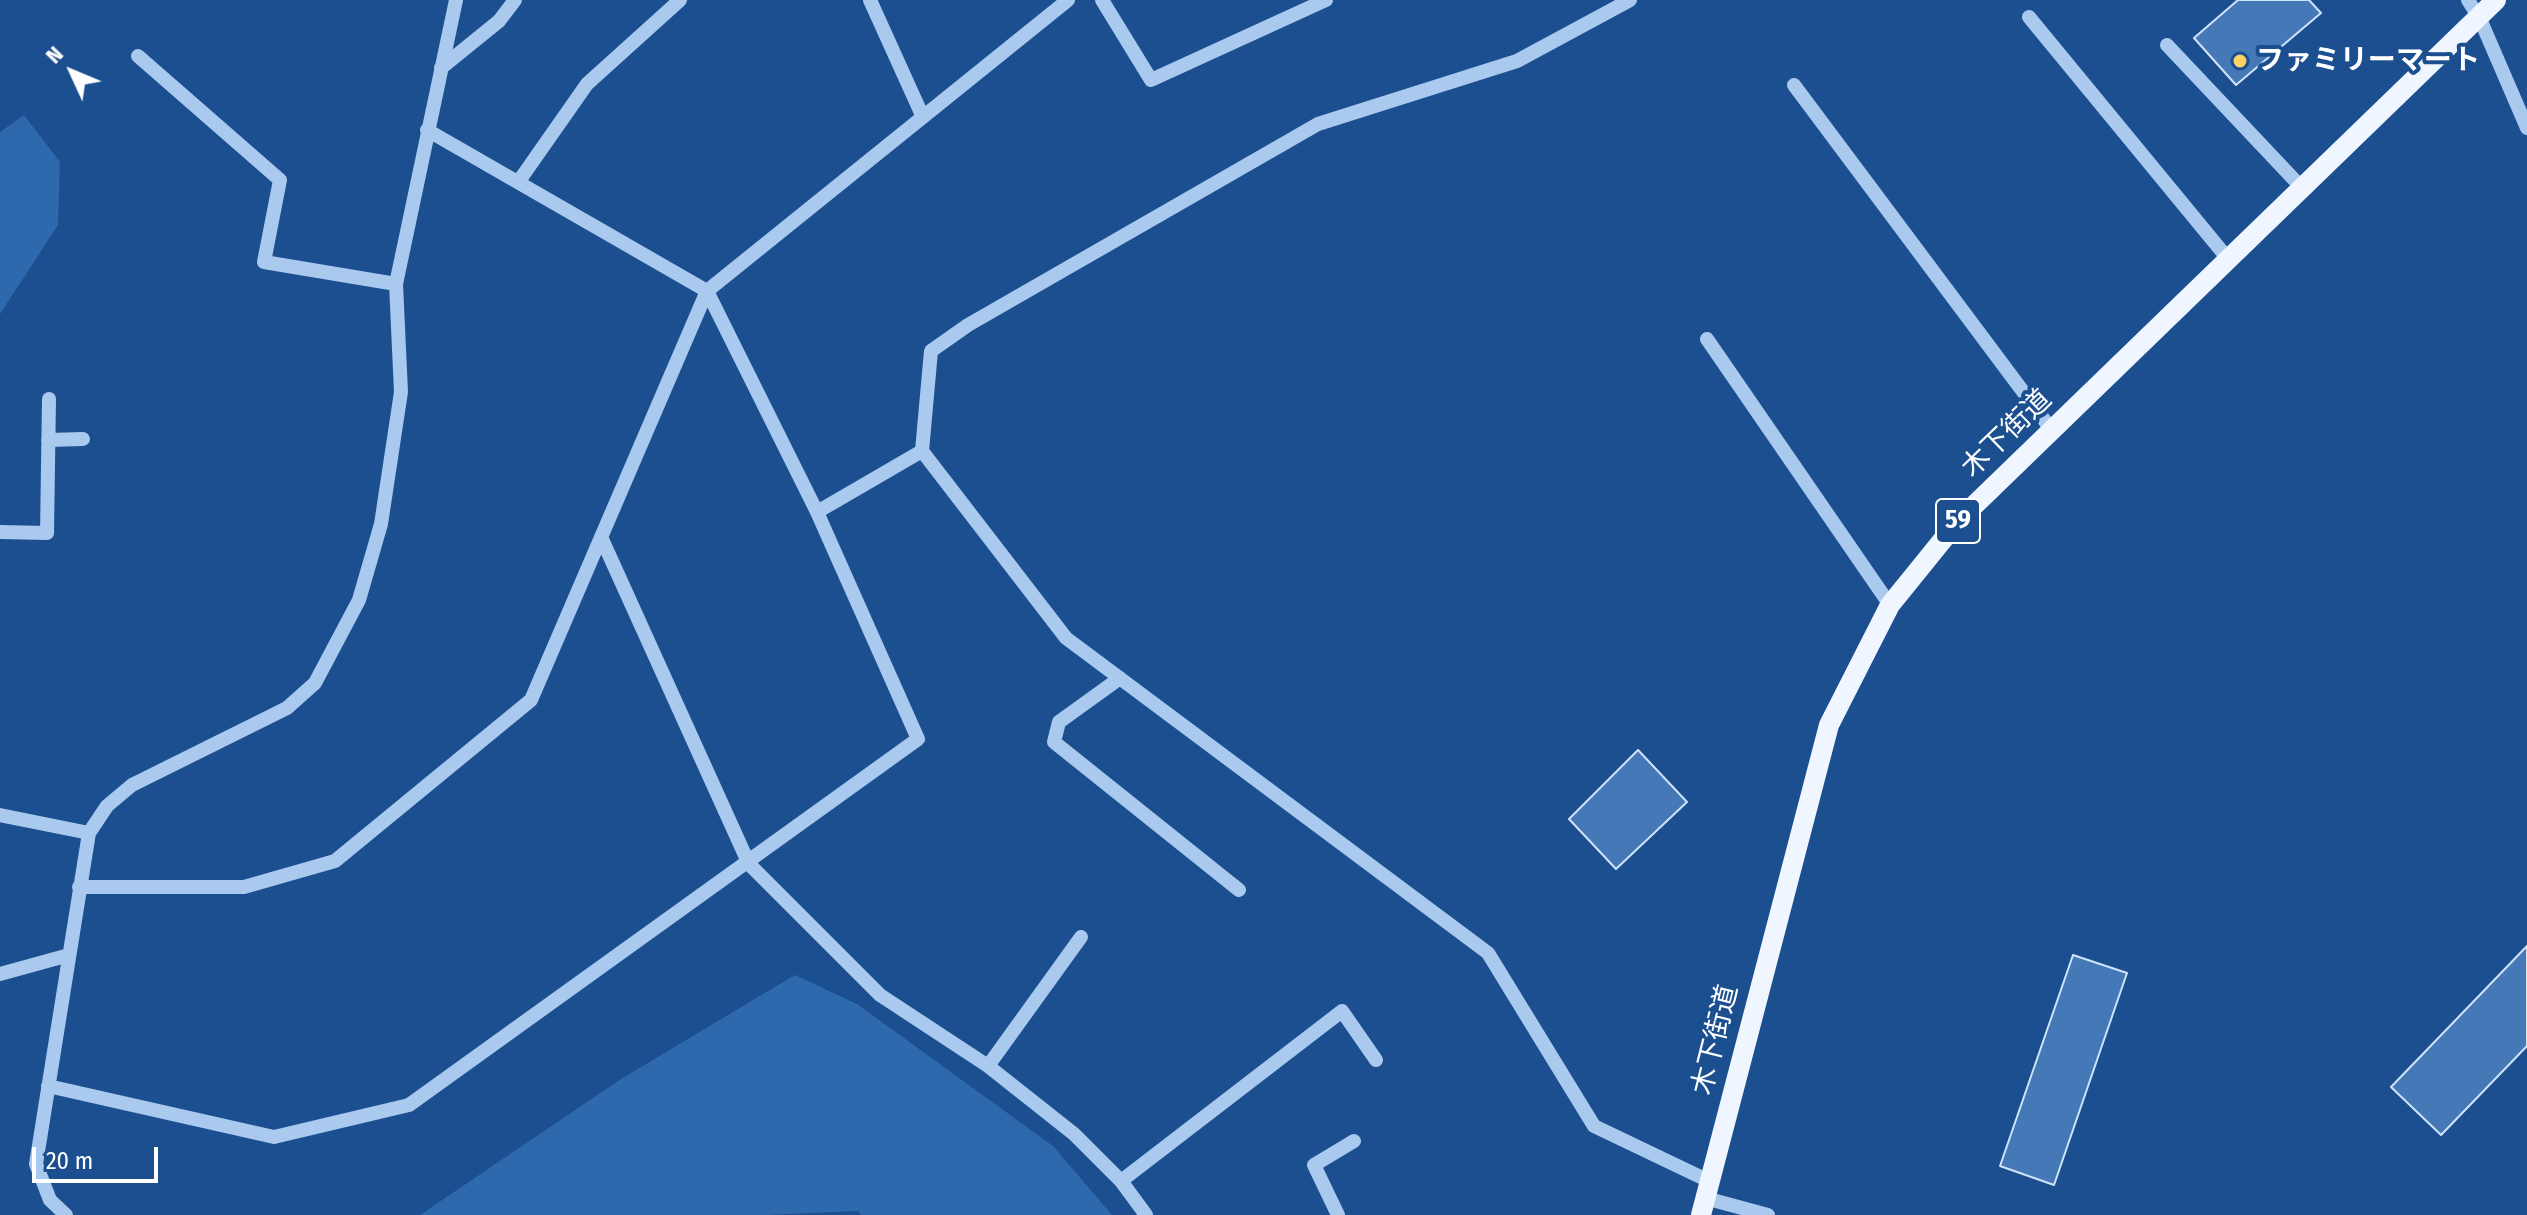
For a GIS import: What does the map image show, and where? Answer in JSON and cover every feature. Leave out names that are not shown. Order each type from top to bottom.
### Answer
[{"type":"main road","name":"木下街道","points":[[1705,1198],[1829,725],[1890,605],[1958,521],[2480,19],[2496,0]]},
{"type":"street","points":[[66,1215],[50,1200],[36,1164],[89,833],[107,806],[132,785],[287,708],[315,683],[359,600],[381,524],[401,392],[396,284],[456,0]]},
{"type":"street","points":[[441,68],[499,21],[515,0]]},
{"type":"street","points":[[519,181],[587,84],[680,0]]},
{"type":"street","points":[[870,0],[922,115]]},
{"type":"street","points":[[79,887],[244,887],[335,861],[531,700],[707,291],[1068,0]]},
{"type":"street","points":[[1102,0],[1151,80],[1326,0]]},
{"type":"street","points":[[1630,0],[1517,61],[1318,124],[968,325],[931,351],[922,451],[1066,638],[1488,953],[1594,1126],[1705,1198],[1768,1215]]},
{"type":"street","points":[[2468,0],[2480,19],[2527,128]]},
{"type":"street","points":[[2029,17],[2229,260]]},
{"type":"street","points":[[2167,45],[2303,189]]},
{"type":"street","points":[[138,56],[280,180],[264,262],[396,284]]},
{"type":"street","points":[[1794,85],[2051,429]]},
{"type":"street","points":[[48,1086],[274,1137],[409,1105],[749,864],[918,739],[817,512],[707,291],[427,130]]},
{"type":"street","points":[[1707,339],[1890,605]]},
{"type":"street","points":[[0,532],[47,533],[49,399]]},
{"type":"street","points":[[48,440],[83,439]]},
{"type":"street","points":[[817,512],[922,451]]},
{"type":"street","points":[[601,537],[749,864],[880,995],[988,1066],[1074,1134],[1121,1181],[1146,1215]]},
{"type":"street","points":[[1120,678],[1059,722],[1054,742],[1239,890]]},
{"type":"street","points":[[0,815],[89,833]]},
{"type":"street","points":[[988,1066],[1081,937]]},
{"type":"street","points":[[0,974],[69,955]]},
{"type":"street","points":[[1121,1181],[1342,1011],[1376,1060]]},
{"type":"street","points":[[1338,1215],[1314,1165],[1354,1141]]},
{"type":"shaded area","points":[[24,115],[60,162],[58,225],[0,314],[0,132]]},
{"type":"shaded area","points":[[795,975],[857,1004],[1053,1146],[1112,1215],[861,1215],[858,1211],[767,1215],[420,1215],[621,1079]]},
{"type":"building","name":"ファミリーマート","points":[[2238,0],[2309,0],[2321,13],[2236,85],[2194,38]]},
{"type":"building","points":[[1638,750],[1687,802],[1616,869],[1569,819]]},
{"type":"building","points":[[2527,946],[2527,1046],[2441,1135],[2391,1087]]},
{"type":"building","points":[[2073,955],[2127,973],[2054,1185],[2000,1166]]},
{"type":"place","name":"ファミリーマート","points":[[2240,61]]}]
